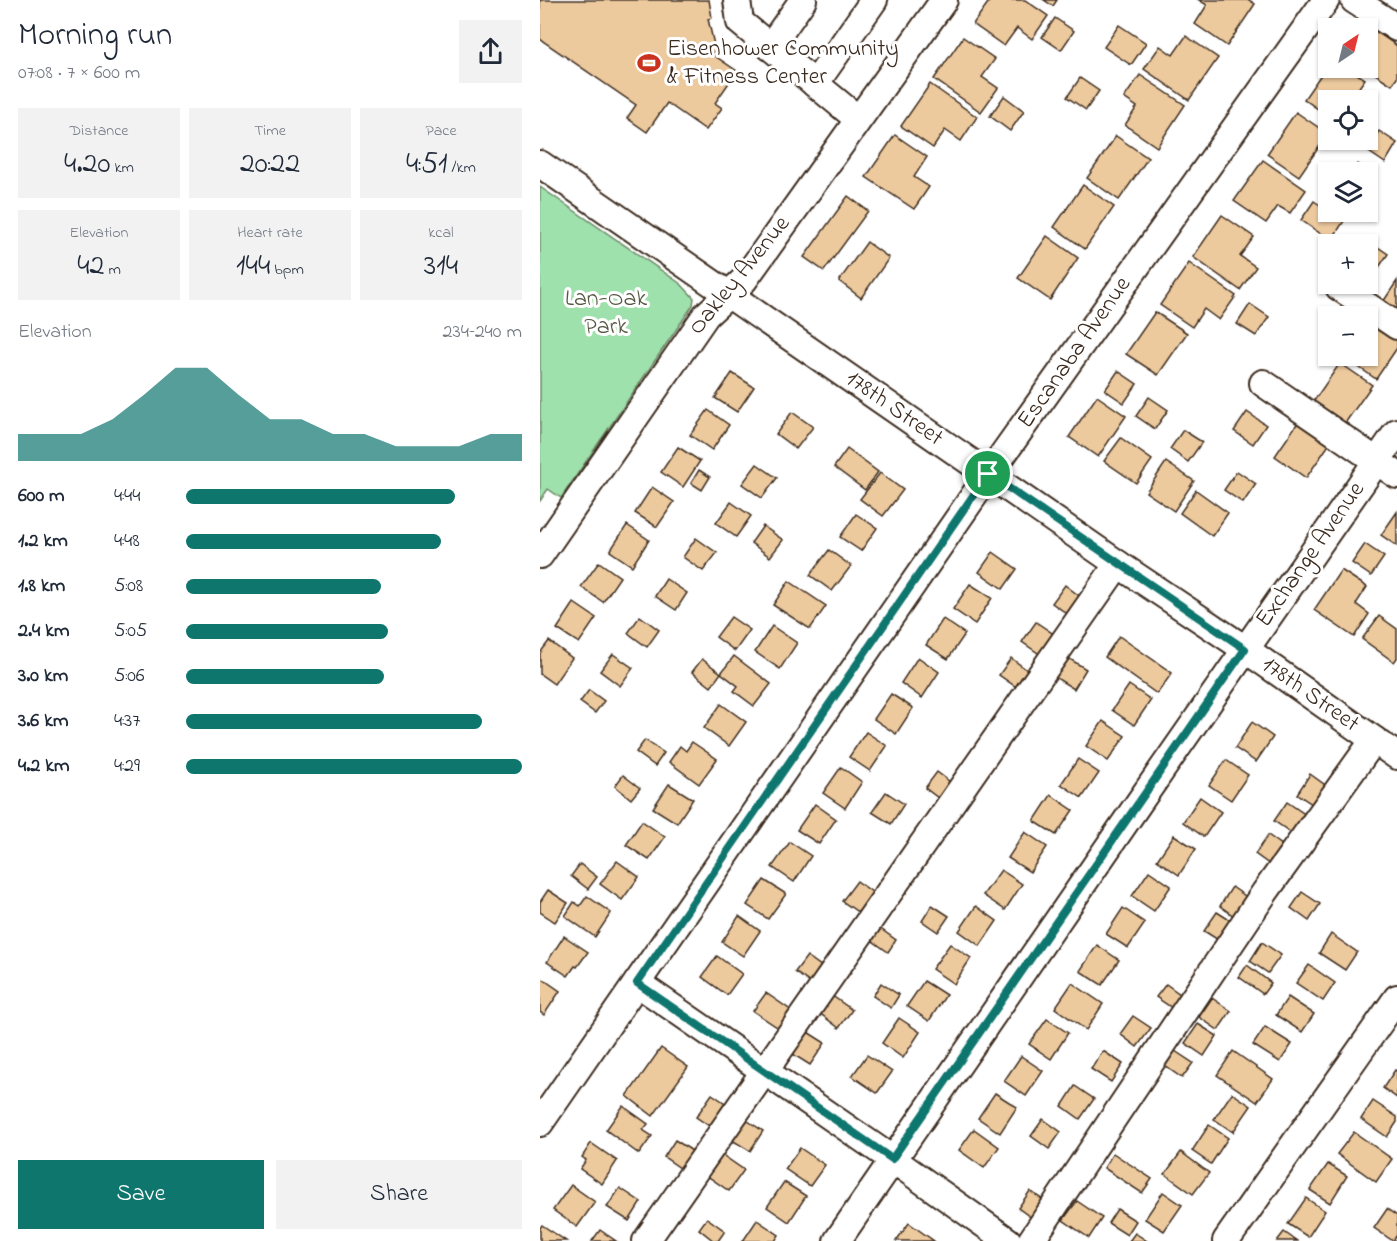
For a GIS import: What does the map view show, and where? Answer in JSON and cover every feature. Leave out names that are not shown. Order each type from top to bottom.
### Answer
[{"type":"street","points":[[737,0],[740,22],[858,119]]},
{"type":"street","points":[[770,47],[803,0]]},
{"type":"street","points":[[815,84],[874,0]]},
{"type":"street","name":"Oakley Avenue","points":[[540,555],[706,315],[744,280],[944,0]]},
{"type":"street","name":"Escanaba Avenue","points":[[540,1123],[988,474],[1326,0]]},
{"type":"street","points":[[1354,0],[1397,28]]},
{"type":"street","name":"178th Street","points":[[540,164],[1397,756]]},
{"type":"street","points":[[1351,294],[1397,326]]},
{"type":"street","points":[[1263,382],[1387,468]]},
{"type":"street","name":"Exchange Avenue","points":[[837,1241],[1245,649],[1387,468],[1397,432]]},
{"type":"street","points":[[646,1241],[1118,564]]},
{"type":"street","points":[[1031,1241],[1265,892],[1374,740]]},
{"type":"street","points":[[637,983],[1008,1241]]},
{"type":"street","points":[[1226,1241],[1397,998]]},
{"type":"green space","name":"Lan-Oak Park","points":[[540,187],[681,284],[694,298],[693,305],[561,498],[548,489],[540,501]]},
{"type":"building","name":"Eisenhower Community & Fitness Center","points":[[540,0],[709,0],[712,18],[708,19],[715,49],[712,54],[737,71],[715,103],[722,108],[706,130],[667,103],[647,132],[627,118],[636,105],[540,39]]},
{"type":"building","points":[[990,0],[1025,0],[1048,16],[1032,39],[1017,28],[1004,46],[973,24]]},
{"type":"building","points":[[1044,0],[1057,0],[1053,6]]},
{"type":"building","points":[[1199,0],[1249,0],[1255,4],[1227,46],[1195,24],[1207,5]]},
{"type":"building","points":[[1055,18],[1074,31],[1061,50],[1042,37]]},
{"type":"building","points":[[1119,25],[1146,43],[1131,65],[1104,47]]},
{"type":"building","points":[[1378,33],[1397,46],[1397,78],[1392,85],[1378,76]]},
{"type":"building","points":[[1186,36],[1218,58],[1189,100],[1144,69],[1160,46],[1173,55]]},
{"type":"building","points":[[963,37],[995,59],[982,77],[998,88],[981,112],[934,79]]},
{"type":"building","points":[[1140,75],[1185,105],[1157,147],[1125,125],[1137,107],[1124,98]]},
{"type":"building","points":[[1080,78],[1099,91],[1086,110],[1067,97]]},
{"type":"building","points":[[1319,78],[1365,79],[1357,90],[1318,90],[1318,109],[1304,99]]},
{"type":"building","points":[[930,84],[977,117],[961,141],[945,130],[933,148],[901,126]]},
{"type":"building","points":[[1004,96],[1024,111],[1010,131],[990,116]]},
{"type":"building","points":[[1296,112],[1318,127],[1318,148],[1299,176],[1267,154]]},
{"type":"building","points":[[1378,132],[1397,143],[1385,163],[1366,150],[1378,150]]},
{"type":"building","points":[[895,135],[927,157],[914,177],[929,187],[914,209],[866,177]]},
{"type":"building","points":[[1116,136],[1148,158],[1119,200],[1087,178]]},
{"type":"building","points":[[1263,160],[1306,190],[1290,213],[1278,206],[1266,223],[1234,201]]},
{"type":"building","points":[[1083,185],[1114,207],[1085,249],[1054,227]]},
{"type":"building","points":[[848,196],[868,211],[824,271],[804,257]]},
{"type":"building","points":[[1314,201],[1318,204],[1318,222],[1343,222],[1336,234],[1321,234],[1301,220]]},
{"type":"building","points":[[1222,215],[1254,237],[1240,256],[1256,267],[1240,290],[1193,257]]},
{"type":"building","points":[[1047,236],[1078,258],[1050,300],[1018,278]]},
{"type":"building","points":[[867,242],[889,258],[861,298],[839,281]]},
{"type":"building","points":[[1378,247],[1388,254],[1378,269]]},
{"type":"building","points":[[1189,263],[1236,296],[1219,320],[1204,309],[1192,327],[1160,305]]},
{"type":"building","points":[[1397,281],[1397,311],[1383,302]]},
{"type":"building","points":[[1250,304],[1269,317],[1256,336],[1237,324]]},
{"type":"building","points":[[1155,312],[1187,333],[1158,375],[1126,354]]},
{"type":"building","points":[[1378,318],[1397,331],[1397,348],[1376,379],[1357,366],[1378,366]]},
{"type":"building","points":[[1338,366],[1344,366],[1372,385],[1343,426],[1311,405]]},
{"type":"building","points":[[1118,371],[1137,384],[1124,403],[1105,390]]},
{"type":"building","points":[[732,373],[754,387],[737,412],[715,398]]},
{"type":"building","points":[[1097,396],[1126,416],[1098,457],[1069,437]]},
{"type":"building","points":[[1149,397],[1168,410],[1155,429],[1136,416]]},
{"type":"building","points":[[708,410],[729,425],[712,450],[690,435]]},
{"type":"building","points":[[792,412],[813,427],[796,449],[776,434]]},
{"type":"building","points":[[1247,412],[1266,425],[1253,444],[1234,431]]},
{"type":"building","points":[[1303,415],[1335,436],[1306,478],[1275,456]]},
{"type":"building","points":[[1183,430],[1202,442],[1188,462],[1170,449]]},
{"type":"building","points":[[1121,438],[1152,460],[1136,483],[1104,461]]},
{"type":"building","points":[[678,447],[700,461],[683,487],[661,472]]},
{"type":"building","points":[[847,449],[878,472],[865,490],[834,467]]},
{"type":"building","points":[[1166,462],[1194,481],[1174,511],[1146,492]]},
{"type":"building","points":[[757,464],[777,478],[762,498],[742,484]]},
{"type":"building","points":[[699,470],[710,477],[702,490],[691,483]]},
{"type":"building","points":[[1237,471],[1256,484],[1243,503],[1224,490]]},
{"type":"building","points":[[880,473],[903,490],[883,516],[860,499]]},
{"type":"building","points":[[652,487],[674,502],[657,527],[635,513]]},
{"type":"building","points":[[1196,490],[1228,513],[1212,536],[1180,513]]},
{"type":"building","points":[[731,502],[751,516],[736,537],[716,523]]},
{"type":"building","points":[[1397,512],[1397,546],[1381,535]]},
{"type":"building","points":[[856,514],[877,528],[861,551],[840,537]]},
{"type":"building","points":[[627,525],[649,540],[632,566],[610,551]]},
{"type":"building","points":[[763,526],[783,540],[770,557],[751,543]]},
{"type":"building","points":[[696,538],[717,553],[703,571],[683,557]]},
{"type":"building","points":[[1365,544],[1384,557],[1371,576],[1352,563]]},
{"type":"building","points":[[829,550],[851,566],[832,591],[810,575]]},
{"type":"building","points":[[993,552],[1017,569],[1003,589],[979,572]]},
{"type":"building","points":[[599,562],[620,577],[603,602],[581,587]]},
{"type":"building","points":[[1341,570],[1367,587],[1356,604],[1369,614],[1354,637],[1314,610]]},
{"type":"building","points":[[666,579],[687,593],[676,610],[655,596]]},
{"type":"building","points":[[789,581],[826,606],[810,629],[773,605]]},
{"type":"building","points":[[970,584],[992,598],[975,624],[953,609]]},
{"type":"building","points":[[1065,585],[1082,598],[1069,615],[1052,603]]},
{"type":"building","points":[[574,603],[596,618],[579,643],[557,629]]},
{"type":"building","points":[[640,616],[659,630],[647,647],[628,633]]},
{"type":"building","points":[[1379,616],[1397,629],[1397,658],[1394,662],[1362,639]]},
{"type":"building","points":[[731,617],[750,630],[735,651],[716,637]]},
{"type":"building","points":[[943,619],[965,634],[948,659],[926,645]]},
{"type":"building","points":[[1036,622],[1055,635],[1041,655],[1022,642]]},
{"type":"building","points":[[772,626],[797,643],[780,669],[755,652]]},
{"type":"building","points":[[1119,636],[1172,673],[1157,694],[1105,657]]},
{"type":"building","points":[[549,641],[572,658],[554,684],[540,674],[540,653]]},
{"type":"building","points":[[613,654],[633,668],[620,686],[600,671]]},
{"type":"building","points":[[734,656],[771,684],[754,706],[734,691],[738,686],[721,673]]},
{"type":"building","points":[[1065,656],[1086,669],[1074,689],[1053,676]]},
{"type":"building","points":[[918,657],[939,672],[922,698],[901,683]]},
{"type":"building","points":[[1011,658],[1031,673],[1019,689],[999,675]]},
{"type":"building","points":[[702,659],[721,673],[711,687],[692,672]]},
{"type":"building","points":[[1129,685],[1151,700],[1134,725],[1112,710]]},
{"type":"building","points":[[589,690],[604,701],[595,713],[580,702]]},
{"type":"building","points":[[891,694],[913,708],[896,734],[874,719]]},
{"type":"building","points":[[721,704],[746,722],[729,746],[704,728]]},
{"type":"building","points":[[1103,721],[1125,736],[1108,761],[1086,746]]},
{"type":"building","points":[[1252,722],[1273,737],[1256,762],[1235,748]]},
{"type":"building","points":[[866,732],[887,746],[870,771],[849,757]]},
{"type":"building","points":[[645,740],[664,753],[655,766],[636,752]]},
{"type":"building","points":[[692,742],[717,759],[699,784],[669,762],[680,746],[686,751]]},
{"type":"building","points":[[1078,759],[1099,773],[1082,798],[1061,784]]},
{"type":"building","points":[[1226,760],[1248,775],[1231,800],[1209,785]]},
{"type":"building","points":[[841,767],[862,782],[845,808],[823,793]]},
{"type":"building","points":[[937,772],[954,785],[942,801],[925,788]]},
{"type":"building","points":[[1310,774],[1328,787],[1315,806],[1297,794]]},
{"type":"building","points":[[623,775],[640,788],[631,799],[615,786]]},
{"type":"building","points":[[669,784],[693,799],[677,823],[653,808]]},
{"type":"building","points":[[886,792],[904,804],[891,824],[872,812]]},
{"type":"building","points":[[1051,795],[1073,810],[1056,835],[1034,821]]},
{"type":"building","points":[[1200,797],[1221,812],[1204,837],[1183,822]]},
{"type":"building","points":[[1287,802],[1306,815],[1293,834],[1274,821]]},
{"type":"building","points":[[815,804],[836,819],[819,844],[797,830]]},
{"type":"building","points":[[642,821],[665,837],[649,860],[626,845]]},
{"type":"building","points":[[1025,832],[1047,847],[1030,872],[1008,858]]},
{"type":"building","points":[[1174,835],[1196,849],[1179,875],[1157,860]]},
{"type":"building","points":[[1268,835],[1286,848],[1273,867],[1255,854]]},
{"type":"building","points":[[790,842],[811,856],[794,882],[772,867]]},
{"type":"building","points":[[617,861],[639,877],[622,900],[600,884]]},
{"type":"building","points":[[580,864],[597,877],[588,889],[571,876]]},
{"type":"building","points":[[1001,870],[1022,884],[1005,910],[983,895]]},
{"type":"building","points":[[1149,871],[1171,886],[1154,911],[1132,896]]},
{"type":"building","points":[[764,880],[786,894],[768,919],[747,905]]},
{"type":"building","points":[[857,881],[876,895],[862,915],[842,901]]},
{"type":"building","points":[[1232,887],[1251,900],[1238,919],[1220,906]]},
{"type":"building","points":[[548,890],[568,903],[555,922],[540,912],[540,902]]},
{"type":"building","points":[[1302,892],[1320,904],[1309,921],[1291,908]]},
{"type":"building","points":[[587,896],[611,913],[595,937],[565,916],[574,902],[580,906]]},
{"type":"building","points":[[932,905],[949,916],[938,932],[922,921]]},
{"type":"building","points":[[976,906],[997,921],[980,946],[959,931]]},
{"type":"building","points":[[1123,908],[1145,923],[1128,948],[1106,934]]},
{"type":"building","points":[[1217,912],[1236,924],[1223,943],[1204,931]]},
{"type":"building","points":[[739,916],[760,931],[743,956],[722,942]]},
{"type":"building","points":[[878,927],[896,940],[888,952],[870,939]]},
{"type":"building","points":[[1331,934],[1357,952],[1345,970],[1319,953]]},
{"type":"building","points":[[564,936],[588,952],[568,976],[547,962]]},
{"type":"building","points":[[1262,942],[1281,955],[1268,973],[1250,961]]},
{"type":"building","points":[[950,944],[971,958],[954,984],[932,969]]},
{"type":"building","points":[[1097,945],[1119,960],[1102,985],[1080,971]]},
{"type":"building","points":[[717,956],[742,974],[727,995],[702,977]]},
{"type":"building","points":[[807,956],[825,969],[813,985],[795,972]]},
{"type":"building","points":[[1247,965],[1271,983],[1263,994],[1239,977]]},
{"type":"building","points":[[1309,965],[1335,983],[1323,1001],[1296,983]]},
{"type":"building","points":[[540,977],[560,991],[544,1015],[540,1012]]},
{"type":"building","points":[[924,981],[946,995],[929,1021],[907,1006]]},
{"type":"building","points":[[881,983],[899,995],[891,1008],[873,996]]},
{"type":"building","points":[[1072,983],[1103,1004],[1086,1030],[1055,1008]]},
{"type":"building","points":[[1166,984],[1184,997],[1175,1010],[1156,997]]},
{"type":"building","points":[[766,993],[792,1011],[780,1029],[753,1011]]},
{"type":"building","points":[[831,995],[852,1010],[839,1028],[818,1012]]},
{"type":"building","points":[[1288,997],[1314,1014],[1302,1032],[1276,1015]]},
{"type":"building","points":[[1212,998],[1231,1011],[1218,1030],[1199,1017]]},
{"type":"building","points":[[1133,1016],[1151,1028],[1137,1047],[1120,1034]]},
{"type":"building","points":[[899,1018],[920,1032],[903,1058],[882,1043]]},
{"type":"building","points":[[1047,1019],[1068,1033],[1051,1059],[1029,1044]]},
{"type":"building","points":[[1198,1024],[1217,1036],[1204,1056],[1185,1043]]},
{"type":"building","points":[[1265,1027],[1292,1044],[1280,1062],[1253,1045]]},
{"type":"building","points":[[806,1031],[825,1043],[810,1065],[791,1053]]},
{"type":"building","points":[[661,1048],[688,1067],[653,1116],[627,1096]]},
{"type":"building","points":[[1103,1051],[1123,1064],[1111,1082],[1091,1069]]},
{"type":"building","points":[[1175,1051],[1193,1063],[1182,1078],[1165,1066]]},
{"type":"building","points":[[1233,1051],[1273,1079],[1257,1102],[1217,1075]]},
{"type":"building","points":[[867,1055],[892,1072],[877,1093],[852,1076]]},
{"type":"building","points":[[1021,1056],[1043,1071],[1026,1096],[1004,1081]]},
{"type":"building","points":[[1395,1070],[1397,1071],[1397,1098],[1383,1088]]},
{"type":"building","points":[[1075,1086],[1094,1099],[1080,1119],[1062,1106]]},
{"type":"building","points":[[995,1093],[1017,1107],[1000,1133],[978,1118]]},
{"type":"building","points":[[1232,1093],[1251,1106],[1233,1132],[1214,1119]]},
{"type":"building","points":[[712,1094],[731,1107],[715,1130],[696,1117]]},
{"type":"building","points":[[1373,1101],[1397,1117],[1397,1122],[1387,1137],[1361,1119]]},
{"type":"building","points":[[623,1106],[648,1124],[643,1130],[652,1136],[639,1154],[606,1130]]},
{"type":"building","points":[[745,1119],[763,1131],[750,1151],[732,1140]]},
{"type":"building","points":[[1043,1119],[1061,1132],[1049,1149],[1031,1136]]},
{"type":"building","points":[[1209,1125],[1228,1138],[1211,1164],[1192,1151]]},
{"type":"building","points":[[974,1129],[999,1147],[984,1168],[959,1150]]},
{"type":"building","points":[[1354,1132],[1392,1159],[1376,1182],[1337,1154]]},
{"type":"building","points":[[675,1140],[694,1152],[683,1170],[664,1157]]},
{"type":"building","points":[[591,1143],[617,1161],[602,1184],[580,1169],[586,1160],[582,1157]]},
{"type":"building","points":[[800,1148],[825,1165],[810,1186],[785,1169]]},
{"type":"building","points":[[1181,1152],[1209,1173],[1193,1194],[1165,1174]]},
{"type":"building","points":[[1113,1153],[1152,1179],[1142,1193],[1104,1168]]},
{"type":"building","points":[[721,1154],[744,1170],[729,1191],[706,1175]]},
{"type":"building","points":[[1328,1164],[1347,1176],[1330,1203],[1310,1190]]},
{"type":"building","points":[[784,1182],[806,1196],[789,1222],[767,1207]]},
{"type":"building","points":[[571,1185],[595,1202],[577,1227],[553,1210]]},
{"type":"building","points":[[620,1188],[641,1202],[629,1221],[607,1207]]},
{"type":"building","points":[[1030,1191],[1046,1202],[1033,1219],[1018,1208]]},
{"type":"building","points":[[1163,1192],[1182,1205],[1164,1231],[1145,1219]]},
{"type":"building","points":[[1306,1198],[1325,1211],[1308,1237],[1288,1224]]},
{"type":"building","points":[[1077,1201],[1102,1218],[1089,1238],[1063,1220]]},
{"type":"building","points":[[1117,1209],[1136,1221],[1127,1235],[1108,1223]]},
{"type":"building","points":[[1387,1209],[1397,1216],[1397,1235],[1393,1241],[1374,1228]]},
{"type":"building","points":[[707,1218],[725,1231],[718,1241],[714,1241],[699,1229]]},
{"type":"building","points":[[757,1220],[779,1235],[775,1241],[743,1241]]},
{"type":"building","points":[[909,1223],[934,1241],[896,1241]]},
{"type":"building","points":[[542,1225],[566,1241],[540,1241]]},
{"type":"building","points":[[600,1230],[616,1241],[592,1241]]},
{"type":"building","points":[[1284,1232],[1297,1241],[1277,1241]]},
{"type":"building","points":[[1135,1233],[1147,1241],[1129,1241]]},
{"type":"place","name":"Eisenhower Community & Fitness Center","points":[[649,63]]},
{"type":"route","points":[[988,474],[1245,649],[892,1159],[637,983],[988,474]]}]
